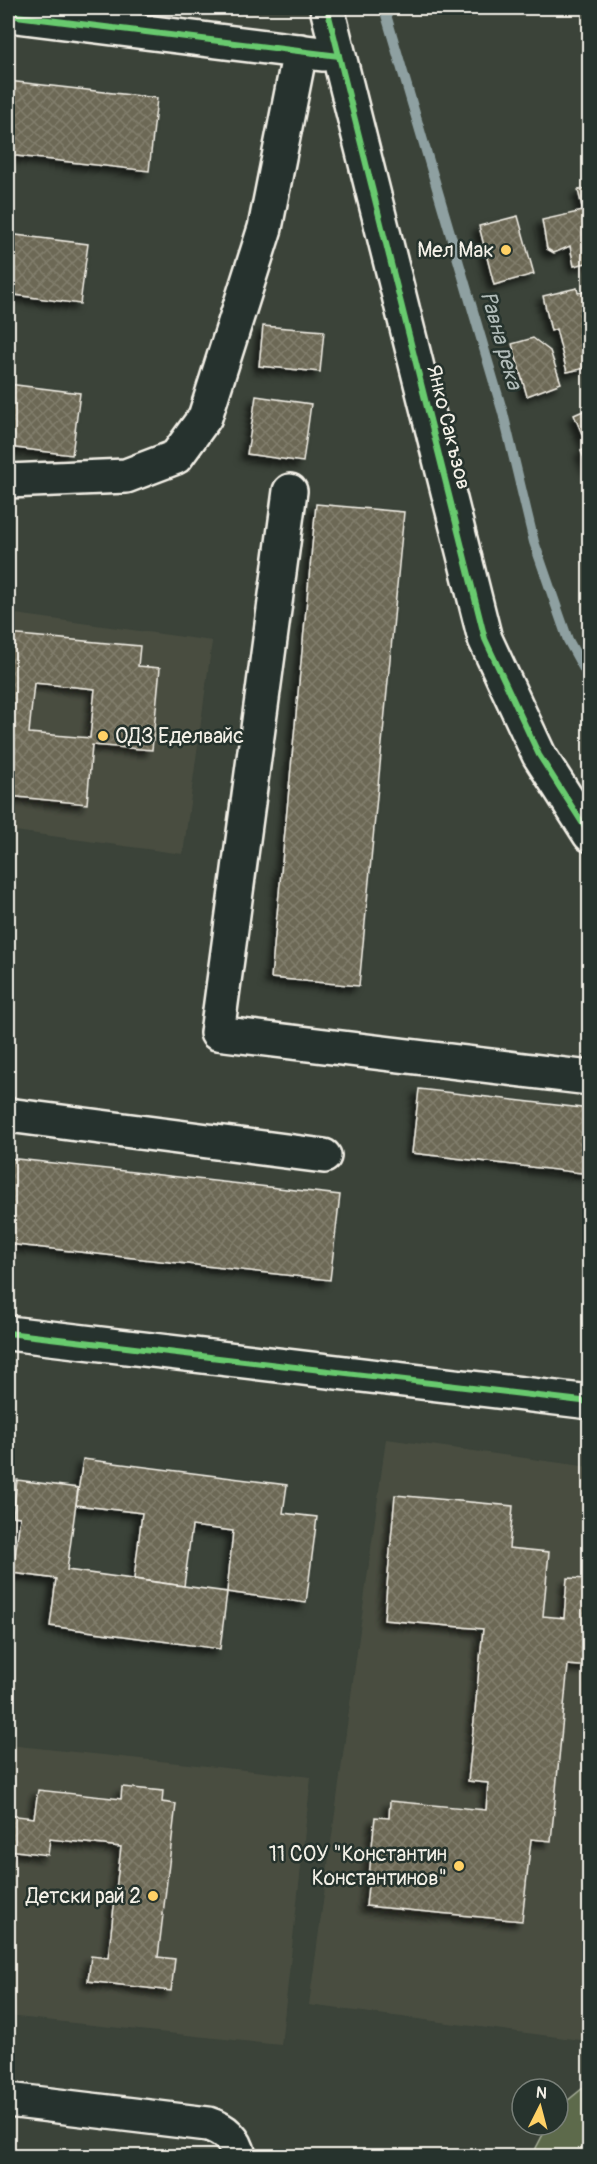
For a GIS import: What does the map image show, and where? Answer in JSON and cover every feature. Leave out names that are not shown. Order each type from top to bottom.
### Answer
[{"type":"street","name":"Янко Сакъзов","points":[[327,8],[485,639],[539,755],[589,831]]},
{"type":"street","points":[[19,13],[339,56]]},
{"type":"street","points":[[8,482],[126,476],[176,457],[205,417],[265,228],[300,51]]},
{"type":"street","points":[[290,491],[217,1033],[590,1078]]},
{"type":"street","points":[[8,1115],[324,1156]]},
{"type":"street","points":[[8,1333],[590,1402]]},
{"type":"street","points":[[8,2100],[208,2124],[229,2135],[239,2157]]},
{"type":"shaded area","name":"ОДЗ Еделвайс","points":[[8,613],[212,641],[183,854],[8,830]]},
{"type":"shaded area","name":"11 СОУ \"Константин Константинов\"","points":[[386,1439],[589,1467],[589,2041],[309,2005]]},
{"type":"shaded area","name":"Детски рай 2","points":[[8,1745],[311,1777],[281,2045],[8,2016]]},
{"type":"green space","points":[[589,2083],[589,2156],[534,2156],[542,2137],[570,2137],[570,2099]]},
{"type":"building","points":[[8,81],[157,98],[149,171],[8,155]]},
{"type":"building","points":[[590,188],[590,262],[574,266],[570,246],[554,253],[547,249],[542,220],[583,211],[578,190]]},
{"type":"building","name":"Мел Мак","points":[[518,216],[534,274],[494,285],[479,226]]},
{"type":"building","points":[[8,234],[88,244],[80,304],[8,294]]},
{"type":"building","points":[[577,288],[578,293],[590,291],[590,367],[567,372],[556,329],[551,331],[543,296]]},
{"type":"building","points":[[263,326],[324,331],[320,372],[259,366]]},
{"type":"building","points":[[533,338],[550,351],[561,383],[527,396],[512,344]]},
{"type":"building","points":[[8,384],[80,393],[72,455],[8,447]]},
{"type":"building","points":[[256,396],[311,404],[303,462],[247,454]]},
{"type":"building","points":[[590,408],[590,471],[581,451],[588,448],[574,415]]},
{"type":"building","points":[[316,504],[404,512],[359,986],[271,978]]},
{"type":"building","points":[[8,634],[140,646],[138,666],[160,668],[152,750],[92,745],[87,804],[8,796]],"holes":[[[34,683],[95,689],[90,738],[29,733]]]},
{"type":"building","points":[[419,1089],[590,1109],[590,1174],[412,1153]]},
{"type":"building","points":[[8,1158],[340,1195],[330,1280],[8,1244]]},
{"type":"building","points":[[83,1459],[287,1485],[283,1513],[317,1517],[306,1603],[227,1592],[233,1531],[192,1526],[184,1586],[134,1579],[142,1513],[76,1505]]},
{"type":"building","points":[[17,1480],[78,1488],[67,1570],[227,1592],[220,1649],[50,1626],[56,1579],[13,1573],[20,1517],[13,1516]]},
{"type":"building","points":[[395,1495],[513,1506],[509,1548],[549,1552],[543,1616],[564,1618],[567,1578],[590,1579],[590,1667],[568,1665],[551,1841],[531,1839],[522,1921],[366,1906],[375,1817],[389,1818],[390,1801],[486,1810],[488,1783],[468,1781],[483,1629],[384,1620]]},
{"type":"building","points":[[122,1787],[163,1791],[162,1802],[176,1804],[158,1957],[175,1959],[171,1991],[88,1981],[91,1956],[108,1958],[121,1847],[50,1839],[48,1855],[8,1850],[8,1815],[34,1818],[38,1790],[121,1799]]},
{"type":"waterway","name":"Равна река","points":[[384,8],[503,413],[534,542],[568,640],[590,680]]},
{"type":"cycle path","points":[[327,8],[485,639],[539,755],[590,835]]},
{"type":"cycle path","points":[[8,15],[339,56]]},
{"type":"cycle path","points":[[8,1333],[590,1402]]},
{"type":"place","name":"Мел Мак","points":[[506,250]]},
{"type":"place","name":"ОДЗ Еделвайс","points":[[103,736]]},
{"type":"place","name":"11 СОУ \"Константин Константинов\"","points":[[459,1866]]},
{"type":"place","name":"Детски рай 2","points":[[153,1896]]}]
